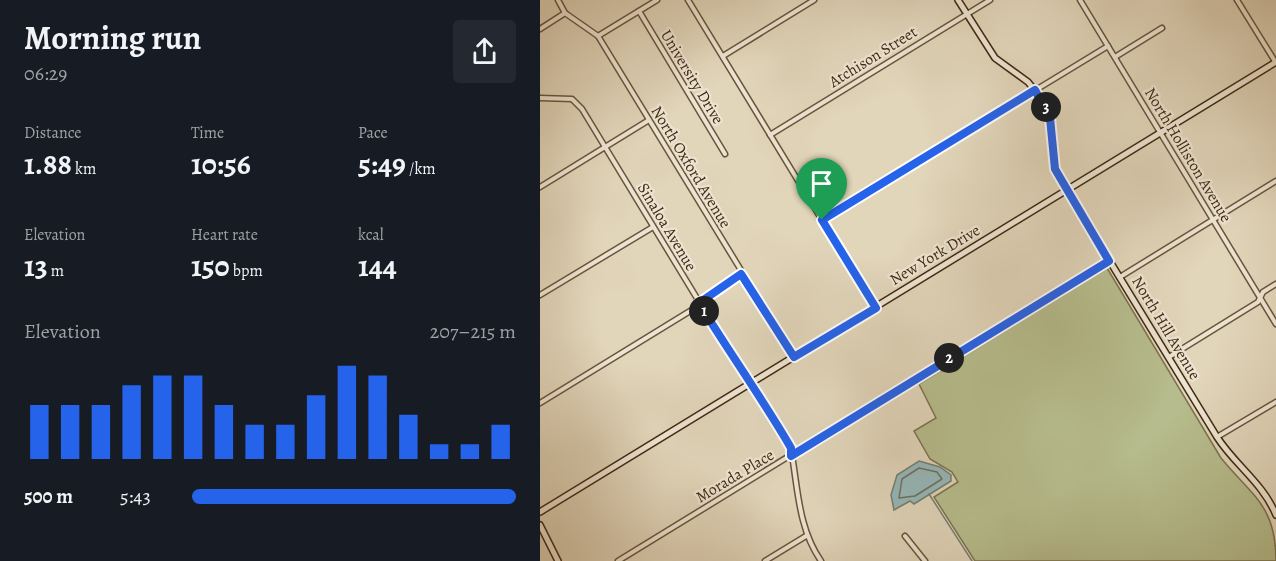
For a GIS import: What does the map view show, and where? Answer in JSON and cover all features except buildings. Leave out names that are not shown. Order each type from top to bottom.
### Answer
[{"type":"street","name":"North Oxford Avenue","points":[[558,0],[565,13],[598,36],[741,274],[794,357]]},
{"type":"street","points":[[598,36],[657,0]]},
{"type":"street","points":[[688,0],[876,308]]},
{"type":"street","points":[[723,56],[814,0]]},
{"type":"street","name":"North Hill Avenue","points":[[958,0],[995,58],[1035,90],[1050,118],[1053,160],[1067,191],[1217,437],[1231,456],[1262,488],[1276,515]]},
{"type":"street","name":"Atchison Street","points":[[770,135],[990,0]]},
{"type":"street","points":[[1081,2],[1087,0]]},
{"type":"street","points":[[1237,0],[1276,62]]},
{"type":"street","name":"North Holliston Avenue","points":[[1081,2],[1276,324]]},
{"type":"street","name":"University Drive","points":[[639,11],[725,154]]},
{"type":"street","points":[[540,29],[565,13]]},
{"type":"street","points":[[1115,57],[1162,28]]},
{"type":"street","points":[[822,220],[1108,46]]},
{"type":"street","name":"New York Drive","points":[[540,512],[1276,62]]},
{"type":"street","name":"Sinaloa Avenue","points":[[540,98],[572,99],[582,110],[699,303],[750,384],[756,389],[791,448],[806,536],[821,561]]},
{"type":"street","points":[[540,187],[649,120]]},
{"type":"street","points":[[1120,277],[1276,181]]},
{"type":"street","points":[[540,295],[653,227]]},
{"type":"street","name":"Morada Place","points":[[618,561],[1109,261]]},
{"type":"street","points":[[540,403],[741,274]]},
{"type":"street","points":[[1168,357],[1258,302],[1263,292],[1276,284]]},
{"type":"street","points":[[1217,437],[1276,402]]},
{"type":"street","points":[[540,525],[558,561]]},
{"type":"street","points":[[765,561],[806,536]]},
{"type":"street","points":[[905,536],[925,561]]},
{"type":"green space","points":[[1107,268],[1221,458],[1267,514],[1275,542],[1276,561],[975,561],[934,497],[958,482],[952,472],[930,459],[914,431],[936,418],[919,384]]},
{"type":"water","points":[[919,461],[940,467],[951,475],[951,481],[914,504],[910,501],[894,510],[891,495],[897,475]]},
{"type":"waterway","points":[[929,494],[972,561]]},
{"type":"route","points":[[1035,90],[1050,118],[1055,169],[1109,261],[791,456],[791,448],[763,400],[746,379],[699,303],[703,298],[741,274],[794,357],[876,308],[822,220],[1035,90]]}]
